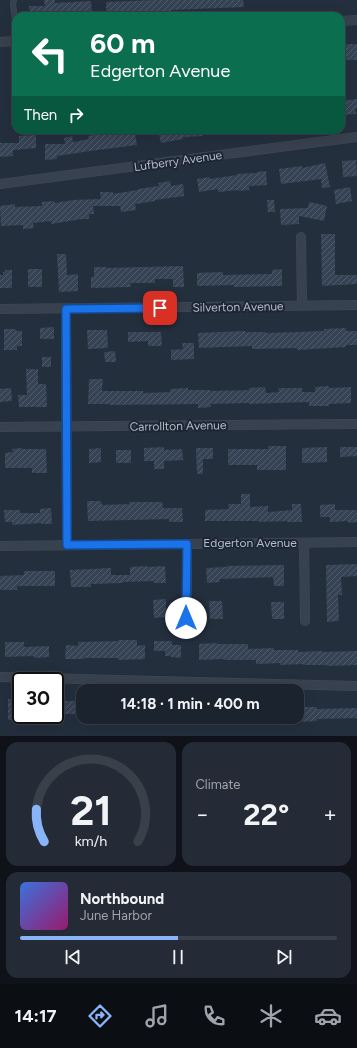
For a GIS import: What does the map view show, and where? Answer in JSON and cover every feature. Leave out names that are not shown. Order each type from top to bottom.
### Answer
[{"type":"street","points":[[345,21],[357,20]]},
{"type":"street","points":[[0,42],[12,41]]},
{"type":"street","name":"Lufberry Avenue","points":[[0,184],[357,137]]},
{"type":"street","points":[[301,237],[302,306]]},
{"type":"street","name":"Silverton Avenue","points":[[0,309],[357,305]]},
{"type":"street","points":[[66,309],[67,545]]},
{"type":"street","name":"Carrollton Avenue","points":[[0,427],[357,424]]},
{"type":"street","name":"Edgerton Avenue","points":[[0,546],[357,542]]},
{"type":"street","points":[[304,543],[304,621]]},
{"type":"street","points":[[186,618],[187,544]]},
{"type":"street","points":[[0,677],[357,686]]},
{"type":"lane","points":[[14,0],[14,12]]},
{"type":"building","points":[[44,0],[55,0],[55,3],[91,1],[92,12],[30,12],[29,6],[45,6]]},
{"type":"building","points":[[154,0],[243,0],[244,7],[171,10],[171,12],[106,12],[106,2]]},
{"type":"building","points":[[345,44],[357,44],[357,60],[345,60]]},
{"type":"building","points":[[357,99],[357,108],[355,109],[356,114],[345,115],[345,100]]},
{"type":"building","points":[[103,134],[135,134],[137,145],[57,156],[57,159],[45,160],[45,144],[65,144],[64,138],[72,136],[73,142],[89,139],[88,136]]},
{"type":"building","points":[[159,134],[203,134],[203,136],[183,137],[183,139],[161,143]]},
{"type":"building","points":[[36,135],[36,148],[13,150],[13,156],[0,157],[0,143],[19,143],[19,136]]},
{"type":"building","points":[[356,160],[357,176],[343,177],[342,161]]},
{"type":"building","points":[[325,163],[330,187],[322,188],[321,179],[281,184],[279,169],[302,166],[302,168]]},
{"type":"building","points":[[266,171],[267,185],[249,186],[249,190],[218,192],[218,189],[199,192],[197,179],[210,177],[210,179]]},
{"type":"building","points":[[170,181],[171,186],[183,184],[184,196],[135,204],[136,210],[121,212],[120,206],[93,206],[94,214],[89,214],[89,219],[51,224],[51,221],[33,223],[34,228],[23,229],[23,225],[1,226],[0,206],[15,204],[15,207],[42,206],[42,202],[54,201],[55,203],[73,200],[101,199],[100,192],[113,192],[113,194],[159,186],[158,183]]},
{"type":"building","points":[[350,187],[352,201],[336,204],[334,190]]},
{"type":"building","points":[[267,200],[274,200],[275,212],[268,212]]},
{"type":"building","points":[[309,202],[327,206],[324,221],[299,216],[299,224],[281,225],[280,209],[308,208]]},
{"type":"building","points":[[321,234],[335,234],[335,275],[357,275],[357,284],[322,286]]},
{"type":"building","points":[[57,254],[66,254],[67,275],[78,274],[78,291],[59,292]]},
{"type":"building","points":[[183,266],[184,287],[173,287],[173,279],[155,279],[155,283],[130,283],[131,287],[91,288],[91,277],[94,277],[94,267]]},
{"type":"building","points":[[28,269],[42,269],[42,287],[28,287]]},
{"type":"building","points":[[282,269],[282,286],[197,286],[197,273],[223,272],[223,275],[272,274],[272,270]]},
{"type":"building","points":[[5,270],[12,270],[12,288],[0,288],[0,275],[3,275]]},
{"type":"building","points":[[54,327],[54,339],[40,339],[40,328]]},
{"type":"building","points":[[346,328],[346,331],[357,331],[357,345],[297,350],[297,348],[252,349],[252,346],[199,348],[198,333],[245,331],[266,333],[298,332]]},
{"type":"building","points":[[4,329],[16,329],[16,331],[22,331],[22,346],[17,346],[17,350],[4,350]]},
{"type":"building","points":[[87,330],[107,330],[108,348],[88,349]]},
{"type":"building","points":[[128,332],[161,332],[162,346],[148,346],[148,341],[128,342]]},
{"type":"building","points":[[182,343],[194,343],[194,359],[171,360],[171,350],[183,349]]},
{"type":"building","points":[[115,351],[116,362],[105,362],[104,352]]},
{"type":"building","points":[[42,357],[51,357],[51,367],[42,367]]},
{"type":"building","points":[[26,369],[38,369],[38,384],[46,384],[47,407],[19,407],[18,395],[27,395]]},
{"type":"building","points":[[89,379],[103,379],[102,391],[143,391],[143,393],[170,392],[170,389],[188,388],[188,390],[210,391],[249,390],[249,388],[265,387],[266,393],[279,392],[278,388],[302,388],[302,392],[315,392],[315,387],[351,387],[351,403],[329,404],[329,406],[309,406],[309,402],[211,404],[211,407],[198,408],[198,404],[88,404]]},
{"type":"building","points":[[11,388],[12,401],[0,402],[0,389]]},
{"type":"building","points":[[268,446],[286,446],[286,470],[257,470],[257,465],[228,465],[228,449],[268,449]]},
{"type":"building","points":[[164,447],[164,450],[182,449],[183,460],[164,461],[164,469],[154,469],[154,461],[144,461],[144,448]]},
{"type":"building","points":[[327,447],[327,462],[302,463],[302,448]]},
{"type":"building","points":[[340,447],[357,447],[357,456],[340,457]]},
{"type":"building","points":[[101,448],[101,462],[89,463],[89,449]]},
{"type":"building","points":[[196,448],[213,448],[213,459],[203,459],[203,474],[197,474]]},
{"type":"building","points":[[12,449],[46,449],[47,473],[32,473],[32,468],[5,468],[5,453],[13,452]]},
{"type":"building","points":[[116,450],[131,450],[131,463],[116,463]]},
{"type":"building","points":[[241,494],[250,494],[250,507],[268,506],[268,512],[292,510],[292,504],[301,504],[302,522],[205,521],[205,510],[229,509],[228,504],[241,504]]},
{"type":"building","points":[[87,501],[101,501],[102,505],[129,504],[129,502],[162,502],[163,508],[182,508],[183,522],[169,522],[169,519],[88,521]]},
{"type":"building","points":[[335,504],[335,510],[357,510],[357,522],[330,522],[330,517],[320,517],[320,505]]},
{"type":"building","points":[[51,508],[52,524],[41,523],[12,525],[12,522],[5,522],[4,510],[20,510],[20,513],[40,513],[40,509]]},
{"type":"building","points":[[357,564],[357,576],[341,577],[342,595],[338,595],[339,621],[327,622],[326,565]]},
{"type":"building","points":[[284,565],[284,586],[274,586],[273,577],[219,579],[220,582],[207,583],[206,568],[226,566]]},
{"type":"building","points":[[165,566],[166,583],[154,583],[153,581],[123,582],[91,584],[91,587],[71,587],[70,570],[111,568],[111,575],[130,575],[130,567]]},
{"type":"building","points":[[24,571],[55,571],[55,586],[17,586],[17,590],[0,590],[0,576],[24,575]]},
{"type":"building","points":[[166,599],[166,617],[154,618],[153,600]]},
{"type":"building","points":[[209,601],[222,601],[223,619],[210,619]]},
{"type":"building","points":[[271,602],[284,602],[284,619],[272,619]]},
{"type":"building","points":[[137,640],[137,646],[145,645],[145,659],[65,659],[66,645],[78,646],[78,642]]},
{"type":"building","points":[[154,641],[172,641],[172,645],[181,645],[181,658],[165,656],[165,651],[154,651]]},
{"type":"building","points":[[5,642],[24,642],[24,647],[49,646],[49,657],[5,657]]},
{"type":"building","points":[[199,644],[248,644],[248,649],[274,648],[274,650],[298,650],[298,652],[357,651],[357,665],[280,665],[280,663],[256,664],[256,660],[199,660]]},
{"type":"building","points":[[8,699],[12,699],[12,720],[8,720]]},
{"type":"building","points":[[64,701],[76,701],[76,714],[64,714]]},
{"type":"building","points":[[304,707],[316,707],[317,709],[357,708],[357,718],[317,719],[317,721],[304,722]]},
{"type":"route","points":[[160,308],[66,309],[67,545],[187,544],[186,618]]}]
